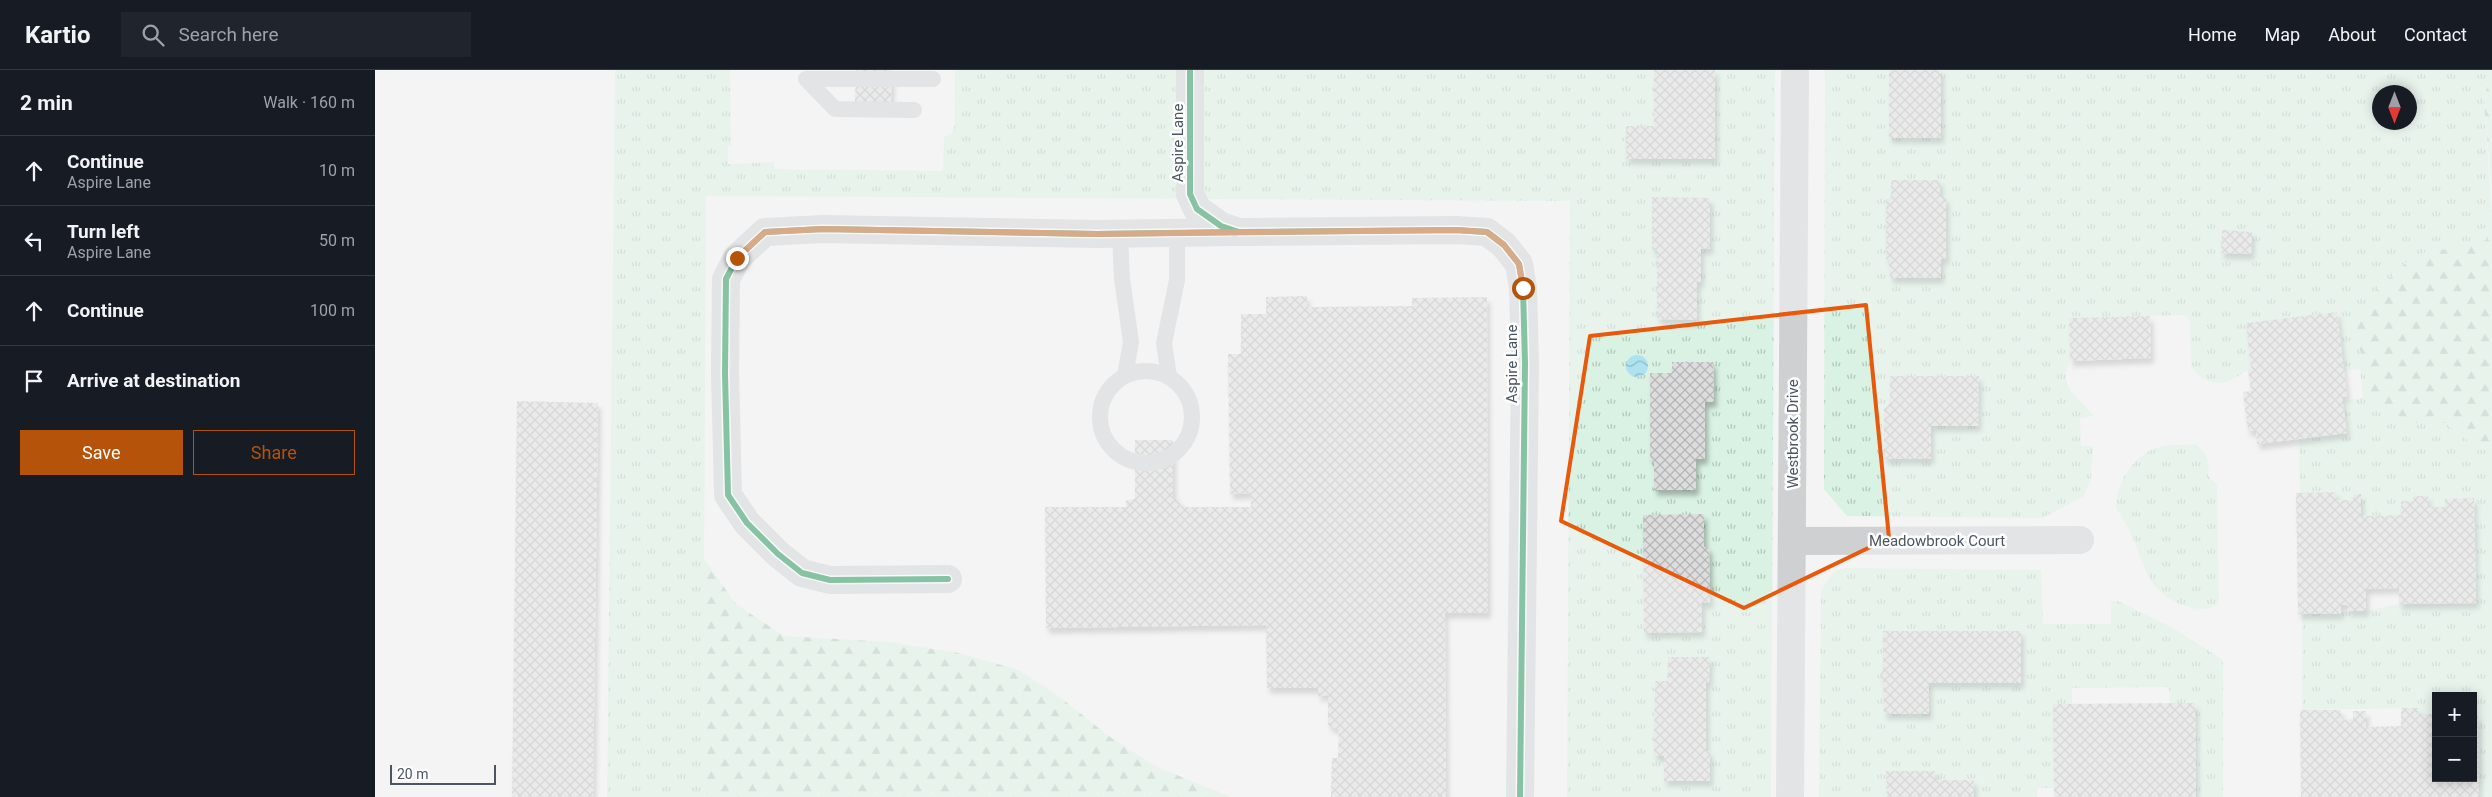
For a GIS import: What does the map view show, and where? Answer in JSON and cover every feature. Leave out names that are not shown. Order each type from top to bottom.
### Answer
[{"type":"street","name":"Aspire Lane","points":[[1190,70],[1190,194],[1197,209],[1221,226],[1239,232],[1456,230],[1487,232],[1504,245],[1519,264],[1523,288],[1525,363],[1520,797]]},
{"type":"street","name":"Westbrook Drive","points":[[1790,797],[1795,70]]},
{"type":"street","points":[[948,578],[830,580],[802,573],[778,554],[747,523],[728,495],[725,373],[726,279],[737,258],[765,232],[823,229],[1120,234],[1239,232]]},
{"type":"street","name":"Meadowbrook Court","points":[[1793,542],[2081,540]]},
{"type":"lane","points":[[812,75],[933,79]]},
{"type":"lane","points":[[812,75],[835,109],[914,110]]},
{"type":"lane","points":[[1169,377],[1164,343],[1177,280],[1177,233]]},
{"type":"lane","points":[[1120,234],[1122,279],[1131,342],[1125,376]]},
{"type":"lane","points":[[1139,372],[1153,372],[1169,377],[1181,386],[1189,400],[1193,416],[1191,432],[1183,446],[1171,456],[1156,462],[1140,463],[1125,458],[1113,450],[1105,438],[1101,424],[1101,410],[1105,397],[1113,385],[1125,376],[1139,372]]},
{"type":"highlighted area","points":[[1866,305],[1889,538],[1744,608],[1561,521],[1590,336]]},
{"type":"green space","points":[[615,70],[730,70],[731,145],[728,145],[728,164],[774,162],[774,169],[943,171],[944,137],[951,134],[955,125],[955,70],[1775,70],[1771,797],[1567,797],[1570,201],[706,196],[703,797],[607,797]]},
{"type":"green space","points":[[1825,70],[2490,70],[2484,104],[2492,212],[2486,240],[2462,250],[2437,249],[2414,256],[2383,284],[2347,323],[2366,363],[2372,398],[2391,423],[2445,423],[2481,450],[2492,449],[2492,797],[2479,797],[2477,692],[2432,692],[2432,728],[2418,714],[2417,708],[2302,710],[2302,614],[2366,611],[2399,604],[2476,602],[2474,498],[2445,499],[2445,507],[2428,507],[2413,497],[2414,501],[2401,502],[2401,515],[2361,516],[2361,494],[2353,495],[2353,500],[2336,500],[2336,492],[2300,493],[2299,439],[2346,433],[2343,401],[2363,398],[2360,369],[2344,371],[2337,312],[2246,323],[2251,369],[2227,382],[2221,383],[2209,382],[2199,376],[2191,366],[2190,323],[2188,317],[2182,315],[2069,318],[2070,361],[2066,370],[2066,380],[2070,390],[2094,416],[2080,418],[2081,446],[2093,446],[2091,479],[2083,497],[2042,518],[1847,516],[1824,489]]},
{"type":"green space","points":[[2490,70],[2492,70],[2492,194],[2484,104]]},
{"type":"green space","points":[[2492,212],[2492,449],[2481,450],[2445,423],[2391,423],[2372,398],[2366,363],[2347,323],[2383,284],[2414,256],[2437,249],[2462,250],[2486,240]]},
{"type":"green space","points":[[2196,444],[2207,458],[2209,466],[2208,476],[2217,485],[2219,603],[2203,609],[2186,606],[2170,599],[2158,589],[2149,577],[2132,536],[2116,509],[2119,488],[2124,478],[2129,469],[2144,454],[2164,446]]},
{"type":"green space","points":[[704,559],[736,604],[784,636],[889,642],[958,653],[1019,670],[1060,697],[1110,737],[1157,767],[1231,797],[703,797]]},
{"type":"green space","points":[[1845,568],[2041,570],[2043,624],[2111,624],[2111,601],[2118,601],[2173,628],[2223,660],[2223,797],[2196,797],[2195,703],[2170,703],[2169,687],[2072,688],[2072,704],[2053,704],[2054,788],[2037,788],[2037,797],[1819,797],[1821,590],[1834,571]]},
{"type":"water","points":[[1637,355],[1645,358],[1648,366],[1645,374],[1637,377],[1629,374],[1626,366],[1629,358]]},
{"type":"building","points":[[856,70],[892,70],[891,103],[855,102]]},
{"type":"building","points":[[1654,70],[1715,70],[1715,159],[1626,159],[1626,126],[1654,126]]},
{"type":"building","points":[[1889,70],[1941,70],[1941,138],[1889,138]]},
{"type":"building","points":[[1891,180],[1940,180],[1940,197],[1946,197],[1946,259],[1941,259],[1941,278],[1890,278],[1889,259],[1886,259],[1886,199],[1891,199]]},
{"type":"building","points":[[1652,197],[1710,198],[1710,249],[1701,249],[1701,282],[1697,282],[1697,320],[1657,319],[1657,250],[1652,250]]},
{"type":"building","points":[[2222,230],[2252,232],[2251,254],[2221,253]]},
{"type":"building","points":[[1307,296],[1307,307],[1412,306],[1412,298],[1487,297],[1488,613],[1445,613],[1446,797],[1331,797],[1332,758],[1338,758],[1339,730],[1328,725],[1328,695],[1318,696],[1318,688],[1267,688],[1266,625],[1046,628],[1045,507],[1126,507],[1126,500],[1135,499],[1135,440],[1173,440],[1173,499],[1180,499],[1180,507],[1251,507],[1251,493],[1230,494],[1228,354],[1241,354],[1241,314],[1266,314],[1266,297]]},
{"type":"building","points":[[2337,312],[2347,397],[2342,397],[2347,433],[2257,444],[2256,430],[2248,431],[2243,392],[2251,391],[2248,369],[2251,369],[2246,323]]},
{"type":"building","points":[[2150,316],[2151,358],[2070,361],[2069,318]]},
{"type":"building","points":[[1672,362],[1713,362],[1714,402],[1705,402],[1705,459],[1696,459],[1696,490],[1654,490],[1654,460],[1650,459],[1650,373],[1672,373]]},
{"type":"building","points":[[1890,376],[1979,376],[1978,426],[1931,426],[1931,459],[1884,459],[1884,409],[1890,403]]},
{"type":"building","points":[[517,401],[598,403],[593,797],[512,797]]},
{"type":"building","points":[[2336,492],[2336,500],[2353,500],[2353,495],[2361,494],[2361,516],[2401,515],[2401,501],[2414,501],[2413,496],[2428,496],[2428,507],[2445,507],[2445,499],[2474,498],[2476,603],[2399,604],[2399,588],[2366,589],[2366,611],[2347,611],[2347,605],[2341,605],[2341,614],[2298,614],[2296,493]]},
{"type":"building","points":[[1704,514],[1704,547],[1709,547],[1710,603],[1702,603],[1702,632],[1644,633],[1643,515]]},
{"type":"building","points":[[1883,631],[2021,631],[2021,683],[1929,683],[1929,714],[1884,714],[1883,682],[1880,676],[1883,668]]},
{"type":"building","points":[[1668,657],[1710,657],[1709,683],[1706,683],[1706,751],[1710,751],[1710,781],[1664,781],[1664,756],[1654,756],[1655,681],[1668,681]]},
{"type":"building","points":[[2195,703],[2196,797],[2054,797],[2053,704]]},
{"type":"building","points":[[2401,708],[2418,708],[2418,714],[2432,714],[2432,782],[2477,782],[2478,715],[2479,797],[2301,797],[2300,710],[2341,710],[2342,720],[2353,719],[2353,711],[2366,711],[2366,727],[2401,726]]},
{"type":"building","points":[[1886,771],[1935,771],[1935,780],[1974,780],[1974,797],[1887,797]]},
{"type":"cycle path","points":[[1190,70],[1190,194],[1197,209],[1221,226],[1239,232],[1456,230],[1487,232],[1504,245],[1519,264],[1523,288],[1525,363],[1520,797]]},
{"type":"cycle path","points":[[948,579],[830,580],[802,573],[778,554],[747,523],[728,495],[725,373],[726,279],[737,258],[765,232],[823,229],[1097,234],[1231,232]]},
{"type":"route","points":[[737,258],[765,232],[823,229],[944,233],[1097,234],[1334,233],[1456,230],[1487,232],[1504,245],[1519,264],[1523,288]]}]
